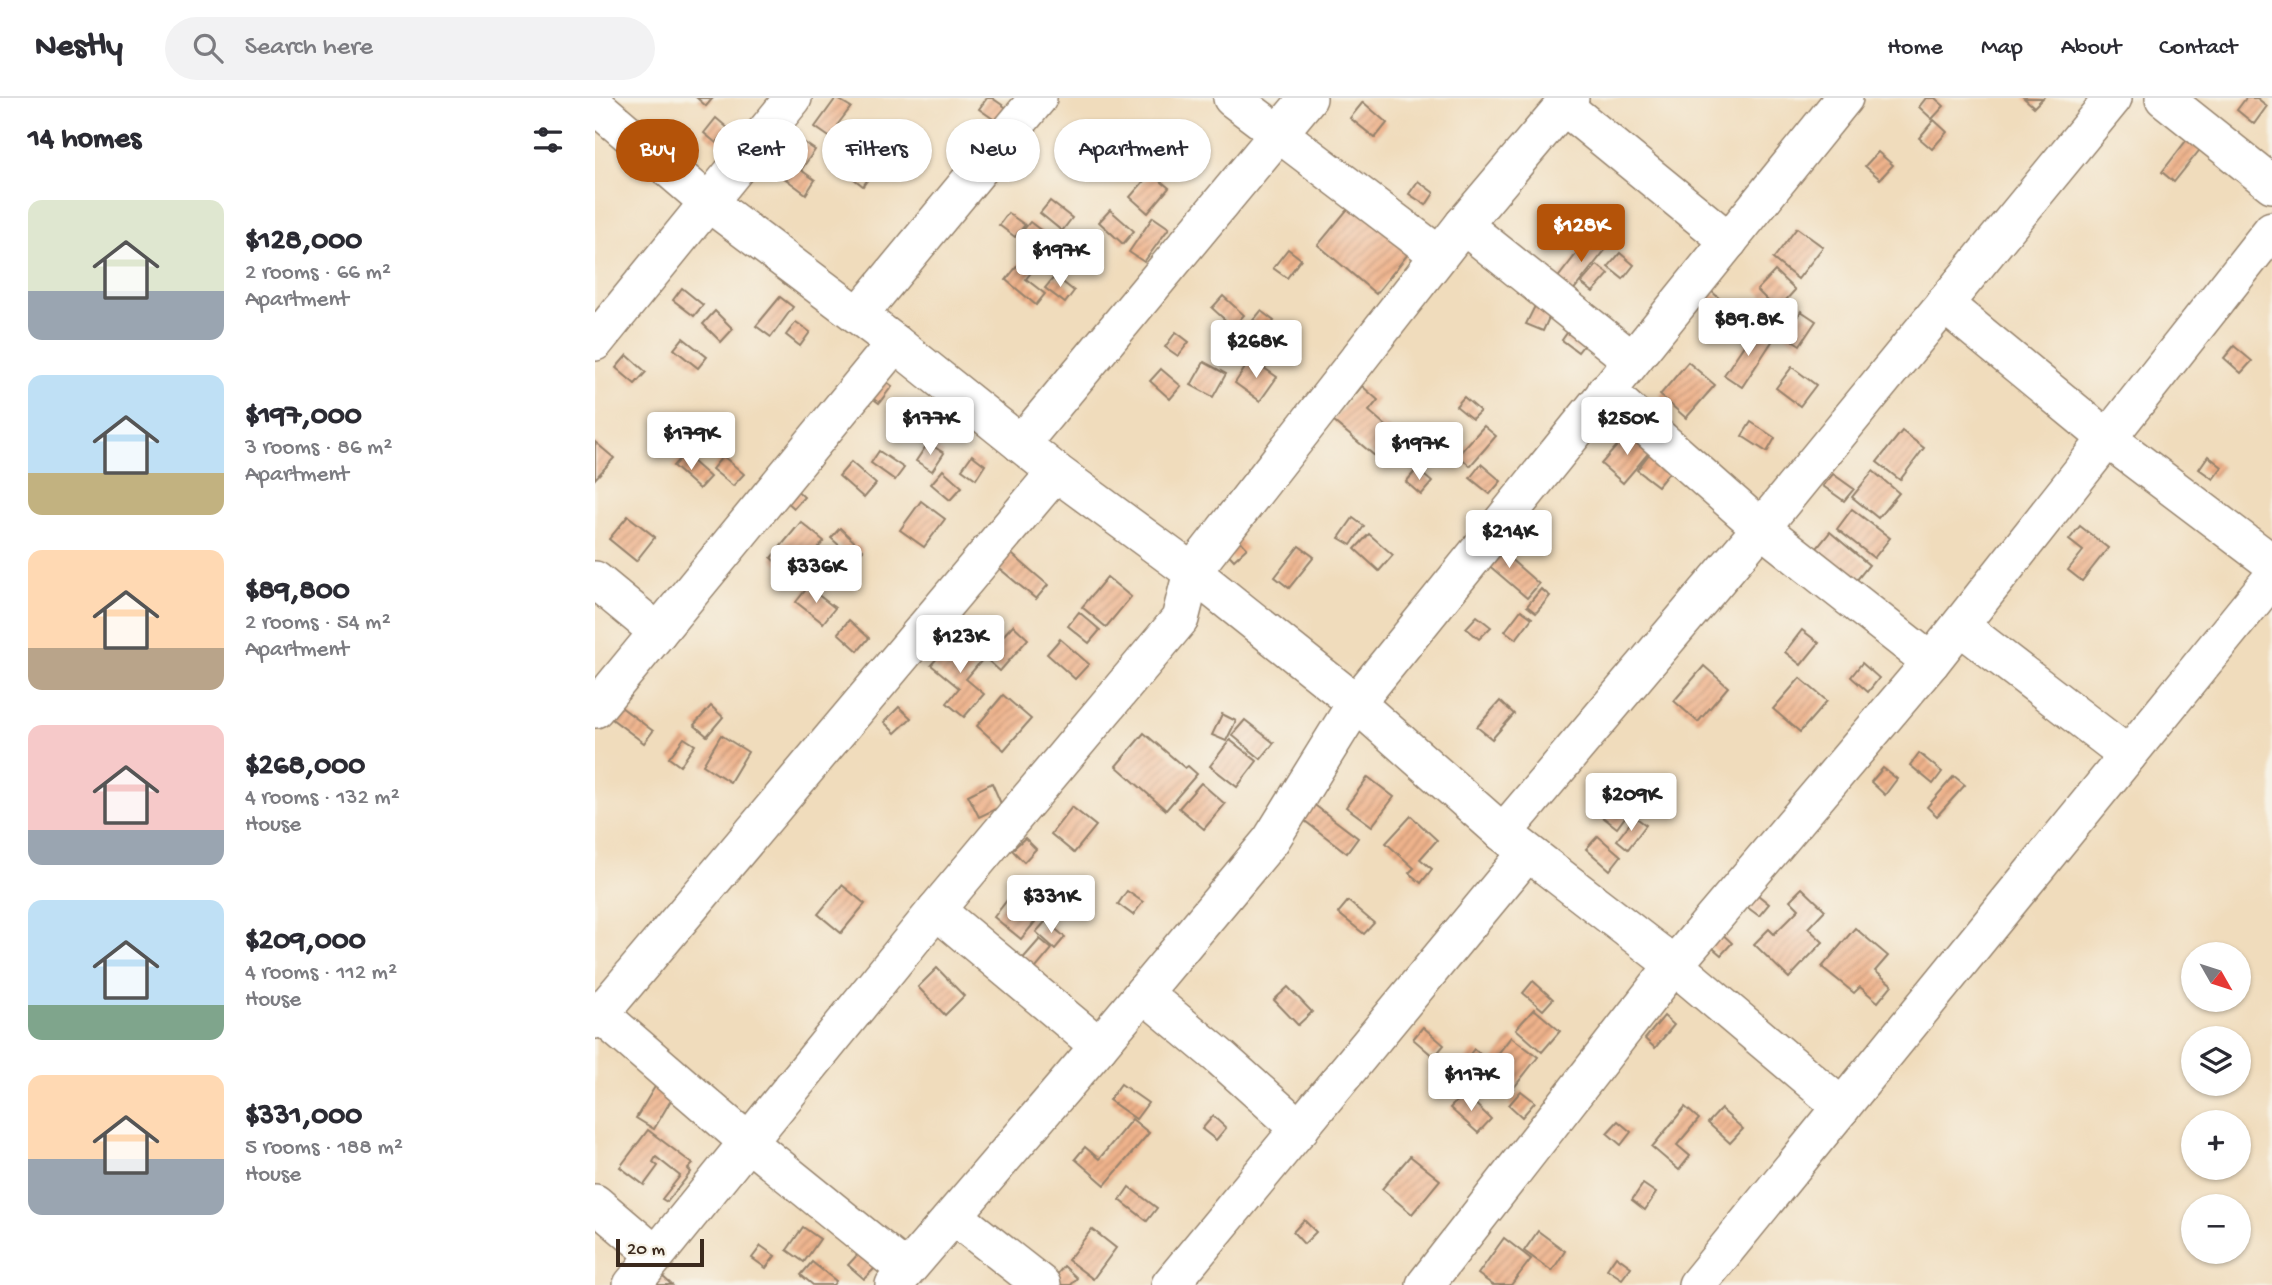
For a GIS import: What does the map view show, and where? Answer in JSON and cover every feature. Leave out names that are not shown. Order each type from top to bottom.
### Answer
[{"type":"street","points":[[595,342],[793,98]]},
{"type":"street","points":[[859,315],[1038,98]]},
{"type":"street","points":[[1232,98],[1439,255]]},
{"type":"street","points":[[1021,444],[1308,98]]},
{"type":"street","points":[[1056,472],[598,1017],[748,1142],[900,1277],[1100,1046],[1271,840],[1356,703],[1844,98]]},
{"type":"street","points":[[1170,1285],[1300,1129],[1515,843],[1761,528],[2113,98]]},
{"type":"street","points":[[2164,98],[2272,184]]},
{"type":"street","points":[[632,1285],[936,910],[1180,619],[1192,572],[1439,255],[1567,102],[1729,241]]},
{"type":"street","points":[[595,105],[709,203],[859,315],[1056,472],[1192,572],[1356,703],[1515,843],[1674,965],[1842,1107]]},
{"type":"street","points":[[1463,225],[1632,360]]},
{"type":"street","points":[[1441,1280],[1674,965],[1931,662],[2272,230]]},
{"type":"street","points":[[1944,304],[2108,439],[2272,563]]},
{"type":"street","points":[[595,709],[895,343]]},
{"type":"street","points":[[1606,391],[1761,528],[1931,662]]},
{"type":"street","points":[[1697,1285],[2272,578]]},
{"type":"street","points":[[595,580],[658,632]]},
{"type":"street","points":[[1960,626],[2128,755]]},
{"type":"street","points":[[936,910],[1100,1046]]},
{"type":"street","points":[[1143,993],[1300,1129]]},
{"type":"street","points":[[595,1203],[656,1255]]},
{"type":"street","points":[[954,1216],[1042,1285]]},
{"type":"building","points":[[697,98],[713,98],[706,106]]},
{"type":"building","points":[[836,98],[851,107],[842,119],[822,119],[822,132],[815,127]]},
{"type":"building","points":[[987,98],[992,98],[1008,109],[1002,119],[993,119],[979,109]]},
{"type":"building","points":[[1926,98],[1935,98],[1944,106],[1932,119],[1919,107]]},
{"type":"building","points":[[2024,98],[2043,98],[2034,107]]},
{"type":"building","points":[[2246,98],[2257,98],[2267,106],[2254,124],[2237,110]]},
{"type":"building","points":[[1363,102],[1387,123],[1375,138],[1350,118]]},
{"type":"building","points":[[1934,120],[1947,132],[1932,149],[1919,138]]},
{"type":"building","points":[[713,122],[713,140],[704,133]]},
{"type":"building","points":[[2189,137],[2202,147],[2174,182],[2162,172]]},
{"type":"building","points":[[808,145],[815,150],[808,160]]},
{"type":"building","points":[[1878,152],[1893,165],[1880,179],[1865,166]]},
{"type":"building","points":[[808,175],[815,180],[806,194],[790,182],[808,182]]},
{"type":"building","points":[[1418,181],[1434,193],[1426,205],[1409,194]]},
{"type":"building","points":[[1143,182],[1162,182],[1169,188],[1148,213],[1130,197]]},
{"type":"building","points":[[1356,199],[1413,248],[1376,294],[1318,245]]},
{"type":"building","points":[[1050,201],[1072,218],[1062,231],[1040,213]]},
{"type":"building","points":[[1110,210],[1134,231],[1123,244],[1099,222]]},
{"type":"building","points":[[1008,213],[1025,225],[1015,237],[999,225]]},
{"type":"building","points":[[1153,217],[1169,228],[1144,262],[1129,252]]},
{"type":"building","points":[[1030,222],[1043,232],[1031,247],[1018,236]]},
{"type":"building","points":[[1797,228],[1823,247],[1798,279],[1773,259]]},
{"type":"building","points":[[1594,231],[1610,244],[1568,297],[1553,284]]},
{"type":"building","points":[[1288,249],[1301,259],[1287,278],[1273,268]]},
{"type":"building","points":[[1029,251],[1040,261],[1026,279],[1045,294],[1036,305],[1006,280]]},
{"type":"building","points":[[1620,253],[1634,265],[1623,279],[1608,267]]},
{"type":"building","points":[[1597,265],[1609,274],[1593,292],[1581,283]]},
{"type":"building","points":[[1775,271],[1795,290],[1777,310],[1757,290]]},
{"type":"building","points":[[1055,276],[1074,291],[1065,303],[1045,288]]},
{"type":"building","points":[[682,288],[703,305],[694,316],[673,300]]},
{"type":"building","points":[[1709,289],[1730,308],[1717,322],[1697,303]]},
{"type":"building","points":[[1223,296],[1244,315],[1233,327],[1212,308]]},
{"type":"building","points":[[780,297],[793,307],[771,337],[756,326]]},
{"type":"building","points":[[1536,304],[1552,311],[1543,331],[1526,324]]},
{"type":"building","points":[[715,311],[733,329],[721,342],[703,324]]},
{"type":"building","points":[[1261,311],[1274,321],[1258,341],[1245,330]]},
{"type":"building","points":[[1801,311],[1816,321],[1800,345],[1786,336]]},
{"type":"building","points":[[796,322],[810,332],[800,346],[786,335]]},
{"type":"building","points":[[1572,326],[1589,338],[1578,352],[1562,340]]},
{"type":"building","points":[[1755,329],[1773,340],[1742,387],[1724,375]]},
{"type":"building","points":[[1176,332],[1189,342],[1178,356],[1165,347]]},
{"type":"building","points":[[683,338],[707,357],[698,368],[674,349]]},
{"type":"building","points":[[2234,346],[2252,361],[2241,373],[2224,358]]},
{"type":"building","points":[[627,355],[646,372],[635,384],[616,368]]},
{"type":"building","points":[[1251,359],[1277,377],[1260,401],[1235,383]]},
{"type":"building","points":[[1204,362],[1226,374],[1213,397],[1191,385]]},
{"type":"building","points":[[1688,362],[1715,385],[1686,418],[1660,395]]},
{"type":"building","points":[[1792,367],[1816,385],[1800,406],[1776,388]]},
{"type":"building","points":[[1161,369],[1181,386],[1170,399],[1150,381]]},
{"type":"building","points":[[880,377],[892,386],[879,403],[867,394]]},
{"type":"building","points":[[1362,386],[1378,400],[1369,411],[1400,438],[1381,461],[1333,421]]},
{"type":"building","points":[[1464,397],[1480,411],[1472,419],[1456,406]]},
{"type":"building","points":[[681,422],[697,434],[682,454],[666,441]]},
{"type":"building","points":[[1751,422],[1775,438],[1767,452],[1742,436]]},
{"type":"building","points":[[1484,426],[1496,436],[1470,466],[1458,455]]},
{"type":"building","points":[[1631,430],[1652,449],[1623,483],[1601,464]]},
{"type":"building","points":[[1902,431],[1924,448],[1900,480],[1877,462]]},
{"type":"building","points":[[595,442],[614,458],[595,479]]},
{"type":"building","points":[[928,443],[944,453],[932,471],[916,461]]},
{"type":"building","points":[[1653,449],[1675,465],[1658,486],[1637,470]]},
{"type":"building","points":[[879,451],[904,468],[895,480],[871,463]]},
{"type":"building","points":[[684,454],[710,477],[699,489],[673,466]]},
{"type":"building","points":[[972,455],[985,465],[976,479],[962,469]]},
{"type":"building","points":[[723,456],[744,474],[733,486],[712,469]]},
{"type":"building","points":[[2208,456],[2222,467],[2213,479],[2199,469]]},
{"type":"building","points":[[851,462],[876,484],[864,498],[839,476]]},
{"type":"building","points":[[1481,464],[1501,481],[1490,494],[1470,478]]},
{"type":"building","points":[[1417,469],[1432,482],[1421,495],[1406,482]]},
{"type":"building","points":[[943,470],[962,487],[950,500],[931,484]]},
{"type":"building","points":[[1873,471],[1899,493],[1878,518],[1852,497]]},
{"type":"building","points":[[1833,474],[1854,489],[1844,501],[1823,486]]},
{"type":"building","points":[[787,481],[804,497],[794,508],[776,492]]},
{"type":"building","points":[[921,501],[945,519],[924,547],[900,530]]},
{"type":"building","points":[[1852,509],[1890,538],[1874,558],[1837,529]]},
{"type":"building","points":[[628,516],[655,537],[636,561],[609,539]]},
{"type":"building","points":[[1353,518],[1364,526],[1351,545],[1339,538]]},
{"type":"building","points":[[801,522],[824,541],[793,577],[771,558]]},
{"type":"building","points":[[2080,526],[2108,548],[2082,581],[2068,570],[2083,551],[2069,540]]},
{"type":"building","points":[[840,528],[863,550],[854,559],[831,538]]},
{"type":"building","points":[[1830,532],[1869,565],[1856,581],[1817,548]]},
{"type":"building","points":[[1233,533],[1247,548],[1234,560],[1220,545]]},
{"type":"building","points":[[1369,534],[1393,555],[1379,571],[1355,549]]},
{"type":"building","points":[[1492,543],[1539,584],[1527,598],[1479,557]]},
{"type":"building","points":[[1000,544],[1048,585],[1036,599],[988,559]]},
{"type":"building","points":[[1299,546],[1314,557],[1289,588],[1275,577]]},
{"type":"building","points":[[1107,577],[1131,597],[1106,627],[1082,607]]},
{"type":"building","points":[[808,587],[835,608],[823,623],[796,602]]},
{"type":"building","points":[[1541,589],[1550,596],[1536,613],[1527,606]]},
{"type":"building","points":[[1521,610],[1532,618],[1516,639],[1505,631]]},
{"type":"building","points":[[1079,612],[1100,630],[1089,643],[1068,626]]},
{"type":"building","points":[[1477,616],[1491,627],[1479,639],[1466,628]]},
{"type":"building","points":[[849,620],[869,638],[858,651],[838,633]]},
{"type":"building","points":[[1013,625],[1028,639],[1000,671],[984,657]]},
{"type":"building","points":[[1802,630],[1819,643],[1801,665],[1785,652]]},
{"type":"building","points":[[956,637],[982,660],[966,679],[984,694],[964,717],[947,703],[959,688],[931,665]]},
{"type":"building","points":[[1060,639],[1089,664],[1075,679],[1047,654]]},
{"type":"building","points":[[1862,663],[1879,678],[1868,692],[1851,677]]},
{"type":"building","points":[[1704,666],[1728,687],[1698,722],[1674,701]]},
{"type":"building","points":[[1800,678],[1827,701],[1800,732],[1773,709]]},
{"type":"building","points":[[1003,695],[1031,719],[1004,750],[977,726]]},
{"type":"building","points":[[1500,701],[1514,714],[1492,739],[1477,727]]},
{"type":"building","points":[[617,704],[653,731],[644,743],[608,716]]},
{"type":"building","points":[[711,706],[723,717],[707,736],[694,725]]},
{"type":"building","points":[[899,707],[911,718],[895,733],[884,722]]},
{"type":"building","points":[[1222,714],[1236,721],[1226,741],[1212,735]]},
{"type":"building","points":[[1245,720],[1274,743],[1261,759],[1232,735]]},
{"type":"building","points":[[1144,733],[1185,768],[1188,766],[1197,774],[1166,810],[1116,766]]},
{"type":"building","points":[[721,735],[748,752],[730,782],[703,765]]},
{"type":"building","points":[[684,738],[695,745],[680,766],[669,758]]},
{"type":"building","points":[[1230,740],[1257,761],[1237,787],[1210,766]]},
{"type":"building","points":[[1919,753],[1942,772],[1933,784],[1910,765]]},
{"type":"building","points":[[1883,768],[1897,779],[1885,795],[1871,782]]},
{"type":"building","points":[[1954,776],[1965,785],[1937,816],[1927,807]]},
{"type":"building","points":[[1368,777],[1394,797],[1372,826],[1346,807]]},
{"type":"building","points":[[992,783],[1002,806],[979,817],[968,795]]},
{"type":"building","points":[[1201,783],[1225,804],[1204,829],[1179,808]]},
{"type":"building","points":[[1602,792],[1628,813],[1617,828],[1590,807]]},
{"type":"building","points":[[1312,803],[1358,838],[1347,853],[1301,818]]},
{"type":"building","points":[[1072,807],[1096,826],[1074,853],[1051,834]]},
{"type":"building","points":[[1411,816],[1437,840],[1420,859],[1432,869],[1421,883],[1409,873],[1414,868],[1386,843]]},
{"type":"building","points":[[1635,817],[1646,825],[1628,849],[1617,840]]},
{"type":"building","points":[[1598,836],[1621,856],[1610,870],[1586,849]]},
{"type":"building","points":[[1025,838],[1036,849],[1024,862],[1012,850]]},
{"type":"building","points":[[842,885],[865,904],[841,933],[818,914]]},
{"type":"building","points":[[1802,888],[1825,910],[1808,928],[1823,942],[1789,978],[1754,944],[1769,929],[1774,934],[1799,909],[1790,900]]},
{"type":"building","points":[[1127,891],[1143,902],[1133,915],[1118,904]]},
{"type":"building","points":[[1753,891],[1769,904],[1759,916],[1743,904]]},
{"type":"building","points":[[1008,899],[1035,922],[1021,939],[994,917]]},
{"type":"building","points":[[1348,901],[1374,923],[1364,934],[1338,913]]},
{"type":"building","points":[[1046,921],[1065,937],[1055,949],[1036,932]]},
{"type":"building","points":[[1855,928],[1888,956],[1875,971],[1892,985],[1878,1002],[1860,987],[1854,993],[1822,967]]},
{"type":"building","points":[[1718,930],[1732,943],[1721,955],[1707,943]]},
{"type":"building","points":[[1040,939],[1052,949],[1031,974],[1019,963]]},
{"type":"building","points":[[937,968],[964,996],[945,1015],[918,987]]},
{"type":"building","points":[[1533,981],[1553,999],[1543,1010],[1523,993]]},
{"type":"building","points":[[1288,987],[1312,1012],[1298,1025],[1274,1000]]},
{"type":"building","points":[[1534,1009],[1560,1031],[1542,1052],[1516,1029]]},
{"type":"building","points":[[1664,1016],[1674,1025],[1655,1048],[1645,1039]]},
{"type":"building","points":[[1423,1027],[1444,1045],[1434,1057],[1413,1039]]},
{"type":"building","points":[[1511,1037],[1538,1057],[1508,1095],[1464,1062],[1474,1049],[1491,1063]]},
{"type":"building","points":[[1121,1084],[1148,1103],[1136,1119],[1109,1100]]},
{"type":"building","points":[[656,1085],[674,1095],[654,1129],[636,1118]]},
{"type":"building","points":[[1521,1091],[1535,1102],[1522,1117],[1509,1105]]},
{"type":"building","points":[[1464,1093],[1491,1119],[1478,1133],[1450,1108]]},
{"type":"building","points":[[1685,1107],[1699,1119],[1677,1145],[1690,1156],[1679,1170],[1652,1147]]},
{"type":"building","points":[[1721,1109],[1743,1129],[1730,1143],[1708,1123]]},
{"type":"building","points":[[1213,1116],[1226,1128],[1216,1140],[1202,1129]]},
{"type":"building","points":[[1132,1119],[1149,1133],[1105,1185],[1075,1159],[1085,1147],[1099,1159]]},
{"type":"building","points":[[1618,1121],[1631,1132],[1621,1145],[1607,1133]]},
{"type":"building","points":[[648,1130],[693,1164],[688,1169],[691,1172],[667,1202],[662,1199],[680,1176],[656,1157],[653,1162],[658,1166],[644,1185],[620,1167]]},
{"type":"building","points":[[1410,1156],[1440,1180],[1412,1214],[1382,1189]]},
{"type":"building","points":[[1643,1184],[1656,1193],[1645,1210],[1632,1200]]},
{"type":"building","points":[[1129,1187],[1157,1208],[1147,1221],[1120,1200]]},
{"type":"building","points":[[1304,1220],[1316,1232],[1304,1244],[1293,1232]]},
{"type":"building","points":[[803,1227],[820,1239],[804,1262],[787,1250]]},
{"type":"building","points":[[1092,1229],[1116,1248],[1093,1279],[1068,1260]]},
{"type":"building","points":[[1538,1231],[1565,1251],[1552,1271],[1524,1251]]},
{"type":"building","points":[[1504,1238],[1531,1259],[1511,1285],[1493,1285],[1478,1274]]},
{"type":"building","points":[[761,1246],[775,1256],[766,1268],[752,1258]]},
{"type":"building","points":[[861,1251],[877,1266],[864,1279],[848,1265]]},
{"type":"building","points":[[1616,1256],[1631,1267],[1622,1279],[1607,1269]]},
{"type":"building","points":[[812,1262],[836,1281],[833,1285],[813,1285],[801,1275]]},
{"type":"building","points":[[1064,1266],[1077,1278],[1071,1285],[1062,1285],[1054,1278]]},
{"type":"building","points":[[662,1276],[672,1285],[654,1285]]}]
